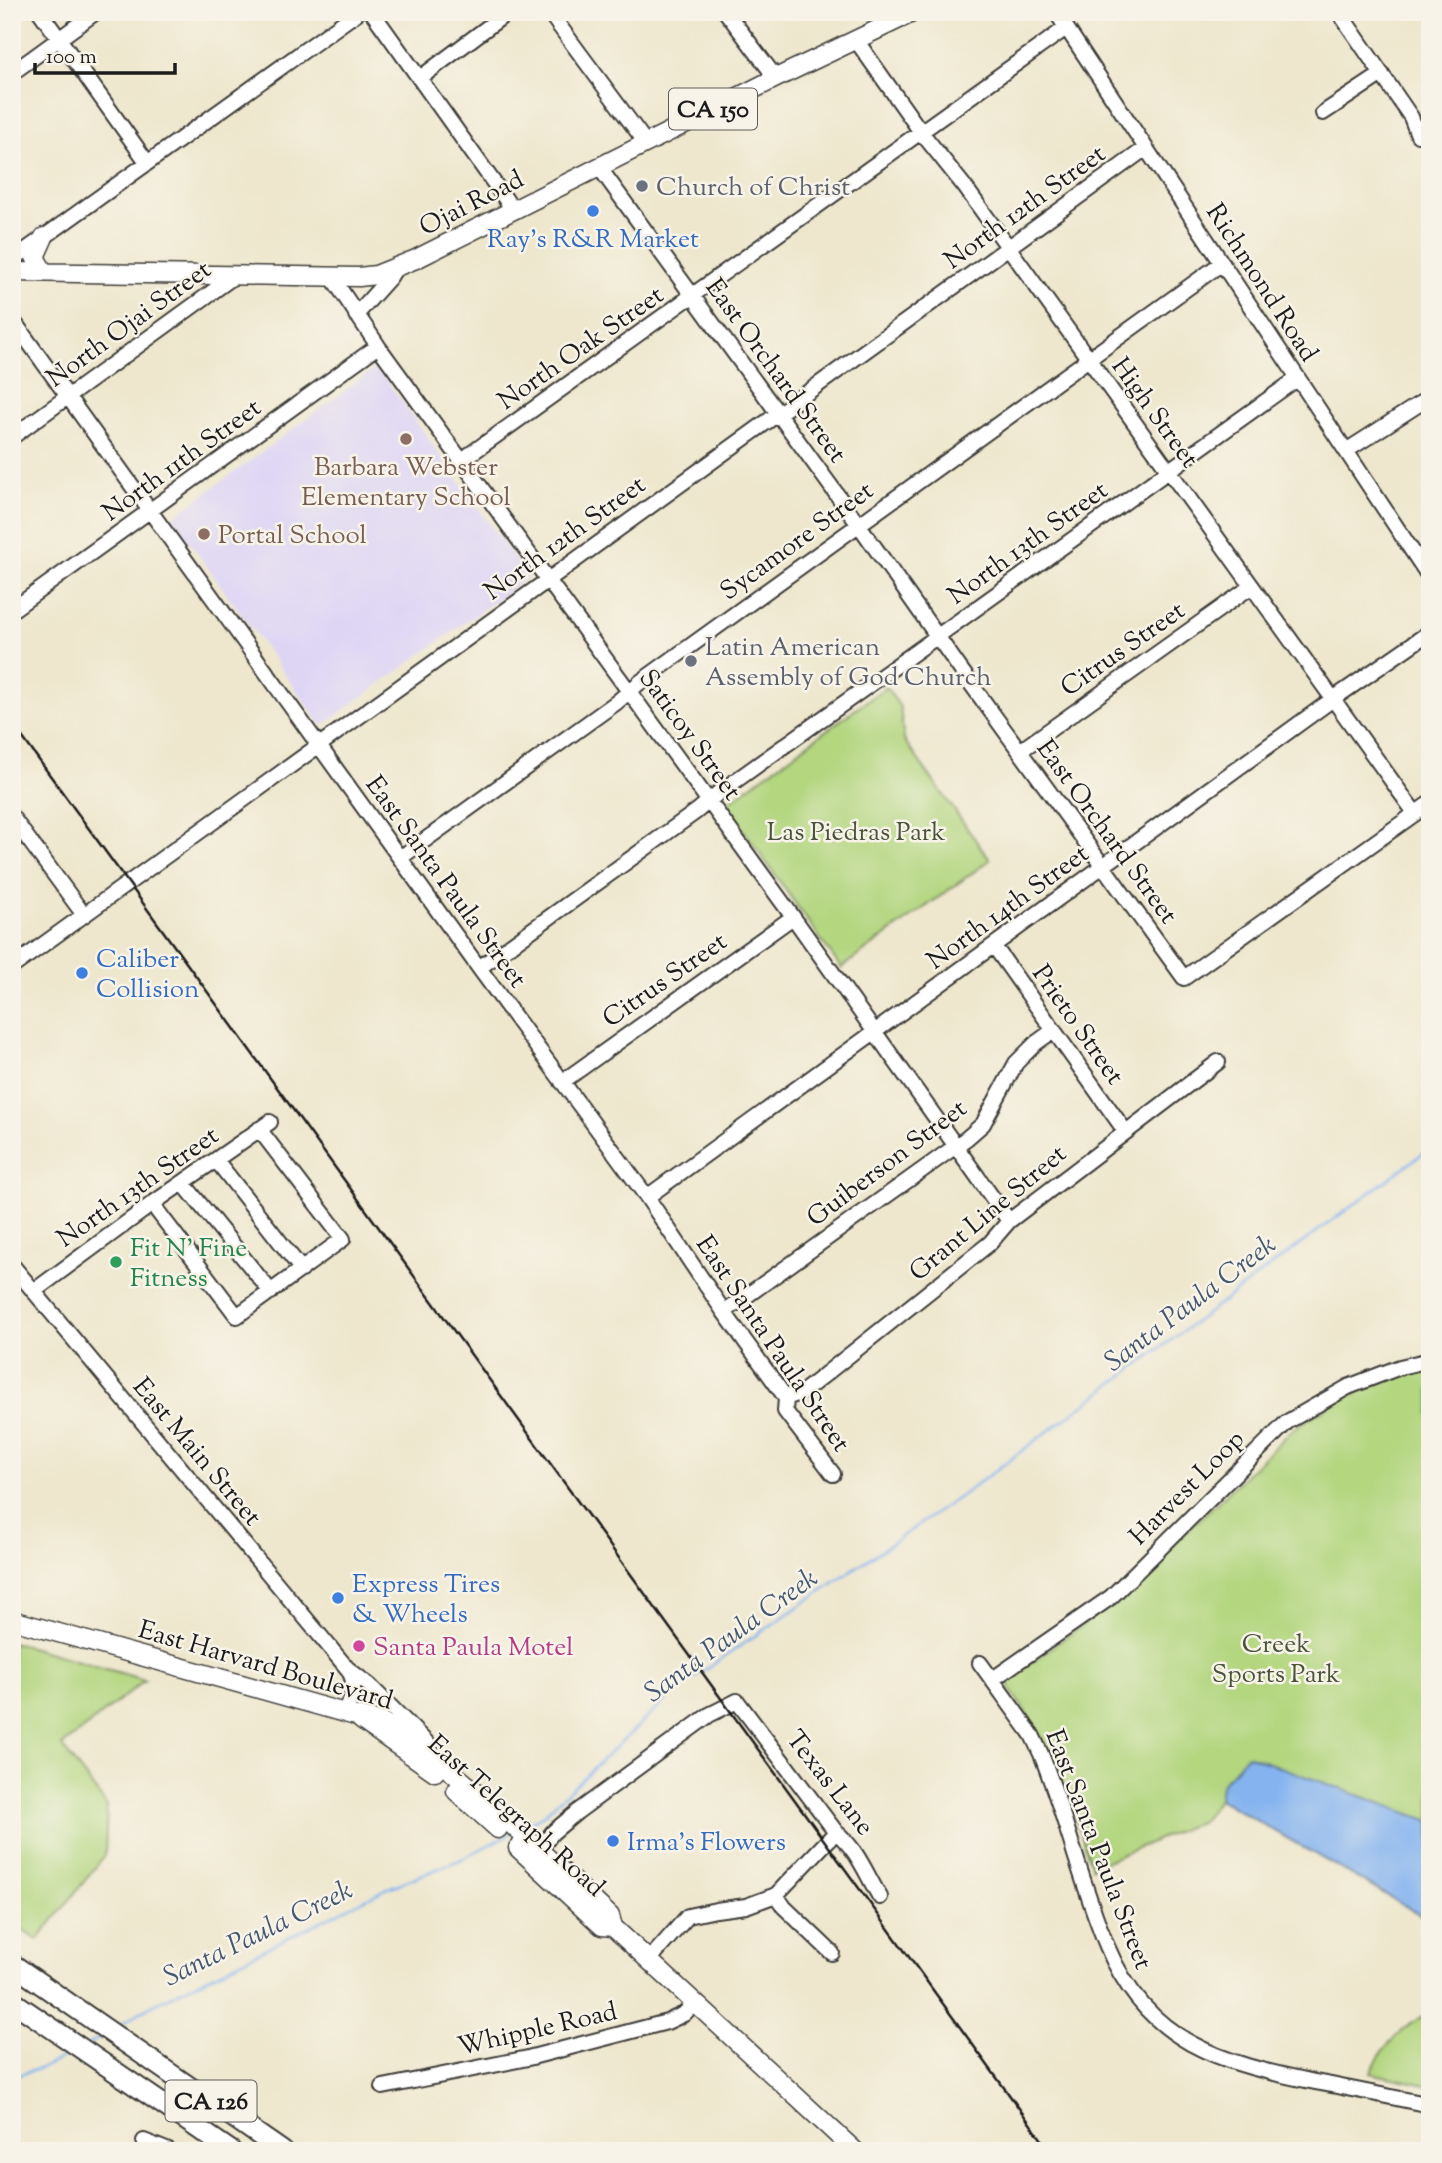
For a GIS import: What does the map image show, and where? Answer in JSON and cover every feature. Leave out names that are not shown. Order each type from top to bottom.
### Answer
[{"type":"highway","name":"CA 126","points":[[12,1964],[282,2151]]},
{"type":"highway","name":"CA 126","points":[[12,2001],[231,2151]]},
{"type":"main road","name":"Ojai Road","points":[[12,272],[332,277],[376,275],[394,269],[514,211],[776,78],[914,12]]},
{"type":"main road","points":[[43,271],[35,257],[44,237]]},
{"type":"main road","name":"East Harvard Boulevard","points":[[12,1619],[369,1717],[402,1732],[480,1804]]},
{"type":"main road","name":"East Telegraph Road","points":[[480,1804],[610,1916],[613,1927],[855,2151]]},
{"type":"street","points":[[40,12],[147,162]]},
{"type":"street","points":[[12,74],[96,12]]},
{"type":"street","points":[[12,260],[358,12]]},
{"type":"street","points":[[372,12],[514,211]]},
{"type":"street","points":[[420,78],[508,12]]},
{"type":"street","points":[[549,12],[646,143]]},
{"type":"street","points":[[726,12],[776,78]]},
{"type":"street","name":"Richmond Road","points":[[1056,12],[1427,569]]},
{"type":"street","points":[[1339,12],[1411,117],[1418,135]]},
{"type":"street","name":"North Oak Street","points":[[462,460],[1066,28]]},
{"type":"street","name":"High Street","points":[[856,40],[921,132],[965,187],[1415,813]]},
{"type":"street","points":[[1323,113],[1382,74]]},
{"type":"street","name":"North 12th Street","points":[[12,967],[1146,148]]},
{"type":"street","name":"East Orchard Street","points":[[599,167],[1184,978],[1415,813]]},
{"type":"street","name":"Sycamore Street","points":[[400,858],[1222,263]]},
{"type":"street","points":[[356,315],[394,269]]},
{"type":"street","name":"North Ojai Street","points":[[12,437],[238,274]]},
{"type":"street","name":"Saticoy Street","points":[[332,277],[378,346],[793,917],[1009,1221]]},
{"type":"street","name":"East Santa Paula Street","points":[[12,319],[647,1197],[786,1398],[785,1411],[832,1474]]},
{"type":"street","name":"North 11th Street","points":[[12,610],[378,346]]},
{"type":"street","name":"North 13th Street","points":[[479,968],[1298,378]]},
{"type":"street","points":[[1346,451],[1430,397]]},
{"type":"street","name":"Citrus Street","points":[[1020,751],[1252,586]]},
{"type":"street","name":"North 14th Street","points":[[647,1197],[1333,699],[1430,632]]},
{"type":"street","points":[[1415,813],[1430,803]]},
{"type":"street","points":[[12,817],[84,915]]},
{"type":"street","name":"Citrus Street","points":[[562,1082],[793,917]]},
{"type":"street","name":"Prieto Street","points":[[994,946],[1125,1131]]},
{"type":"street","name":"Guiberson Street","points":[[724,1312],[983,1124],[1016,1063],[1054,1030]]},
{"type":"street","name":"Grant Line Street","points":[[786,1398],[803,1392],[970,1260],[990,1243],[1009,1221],[1218,1062]]},
{"type":"street","name":"North 13th Street","points":[[34,1291],[152,1204],[265,1126],[344,1239],[302,1270]]},
{"type":"street","points":[[152,1204],[237,1316],[302,1270],[216,1160]]},
{"type":"street","points":[[183,1183],[271,1292]]},
{"type":"street","name":"East Main Street","points":[[12,1265],[347,1668],[370,1686],[394,1711]]},
{"type":"street","name":"Harvest Loop","points":[[993,1679],[1111,1597],[1287,1422],[1348,1387],[1400,1367],[1430,1360]]},
{"type":"street","name":"East Santa Paula Street","points":[[980,1663],[1032,1735],[1041,1754],[1107,1947],[1125,1982],[1145,2007],[1180,2037],[1226,2060],[1256,2070],[1430,2105]]},
{"type":"street","points":[[347,1668],[353,1679],[354,1692],[348,1713]]},
{"type":"street","name":"Texas Lane","points":[[532,1849],[577,1812],[709,1715],[737,1701],[836,1832],[847,1841],[867,1869],[880,1897]]},
{"type":"street","name":"East Telegraph Road","points":[[394,1711],[480,1804]]},
{"type":"street","points":[[649,1960],[688,1916],[747,1906],[776,1895],[836,1832]]},
{"type":"street","points":[[776,1895],[784,1907],[832,1953]]},
{"type":"street","name":"Whipple Road","points":[[383,2087],[528,2058],[667,2022],[684,2014],[695,2003]]},
{"type":"street","points":[[144,2141],[169,2151]]},
{"type":"shaded area","points":[[377,367],[528,577],[322,726],[172,518]]},
{"type":"green space","name":"Las Piedras Park","points":[[886,687],[900,707],[904,740],[990,860],[841,968],[725,804]]},
{"type":"green space","name":"Creek Sports Park","points":[[1430,1368],[1430,1920],[1219,1799],[1202,1821],[1092,1867],[1069,1799],[1064,1796],[1047,1750],[1035,1726],[1009,1688],[1011,1677],[1114,1602],[1292,1430],[1358,1391]]},
{"type":"green space","points":[[12,1642],[145,1680],[62,1746],[107,1806],[105,1855],[38,1940],[12,1922]]},
{"type":"green space","points":[[1430,2013],[1430,2086],[1370,2073],[1394,2038],[1410,2024]]},
{"type":"water","points":[[1247,1755],[1430,1821],[1430,1920],[1219,1799],[1221,1785]]},
{"type":"waterway","name":"Santa Paula Creek","points":[[523,1826],[542,1816],[680,1687],[961,1496],[1430,1148]]},
{"type":"waterway","name":"Santa Paula Creek","points":[[116,2028],[148,2007],[386,1889],[462,1859],[511,1833]]},
{"type":"waterway","name":"Santa Paula Creek","points":[[89,2044],[101,2037]]},
{"type":"waterway","name":"Santa Paula Creek","points":[[12,2077],[42,2068],[74,2052]]},
{"type":"railway","points":[[12,723],[1050,2151]]},
{"type":"place","name":"Church of Christ","points":[[642,186]]},
{"type":"place","name":"Ray's R&R Market","points":[[593,211]]},
{"type":"place","name":"Barbara Webster Elementary School","points":[[406,439]]},
{"type":"place","name":"Portal School","points":[[204,534]]},
{"type":"place","name":"Latin American Assembly of God Church","points":[[691,661]]},
{"type":"place","name":"Caliber Collision","points":[[82,973]]},
{"type":"place","name":"Fit N' Fine Fitness","points":[[116,1262]]},
{"type":"place","name":"Express Tires & Wheels","points":[[338,1598]]},
{"type":"place","name":"Santa Paula Motel","points":[[359,1646]]},
{"type":"place","name":"Irma's Flowers","points":[[613,1841]]}]
